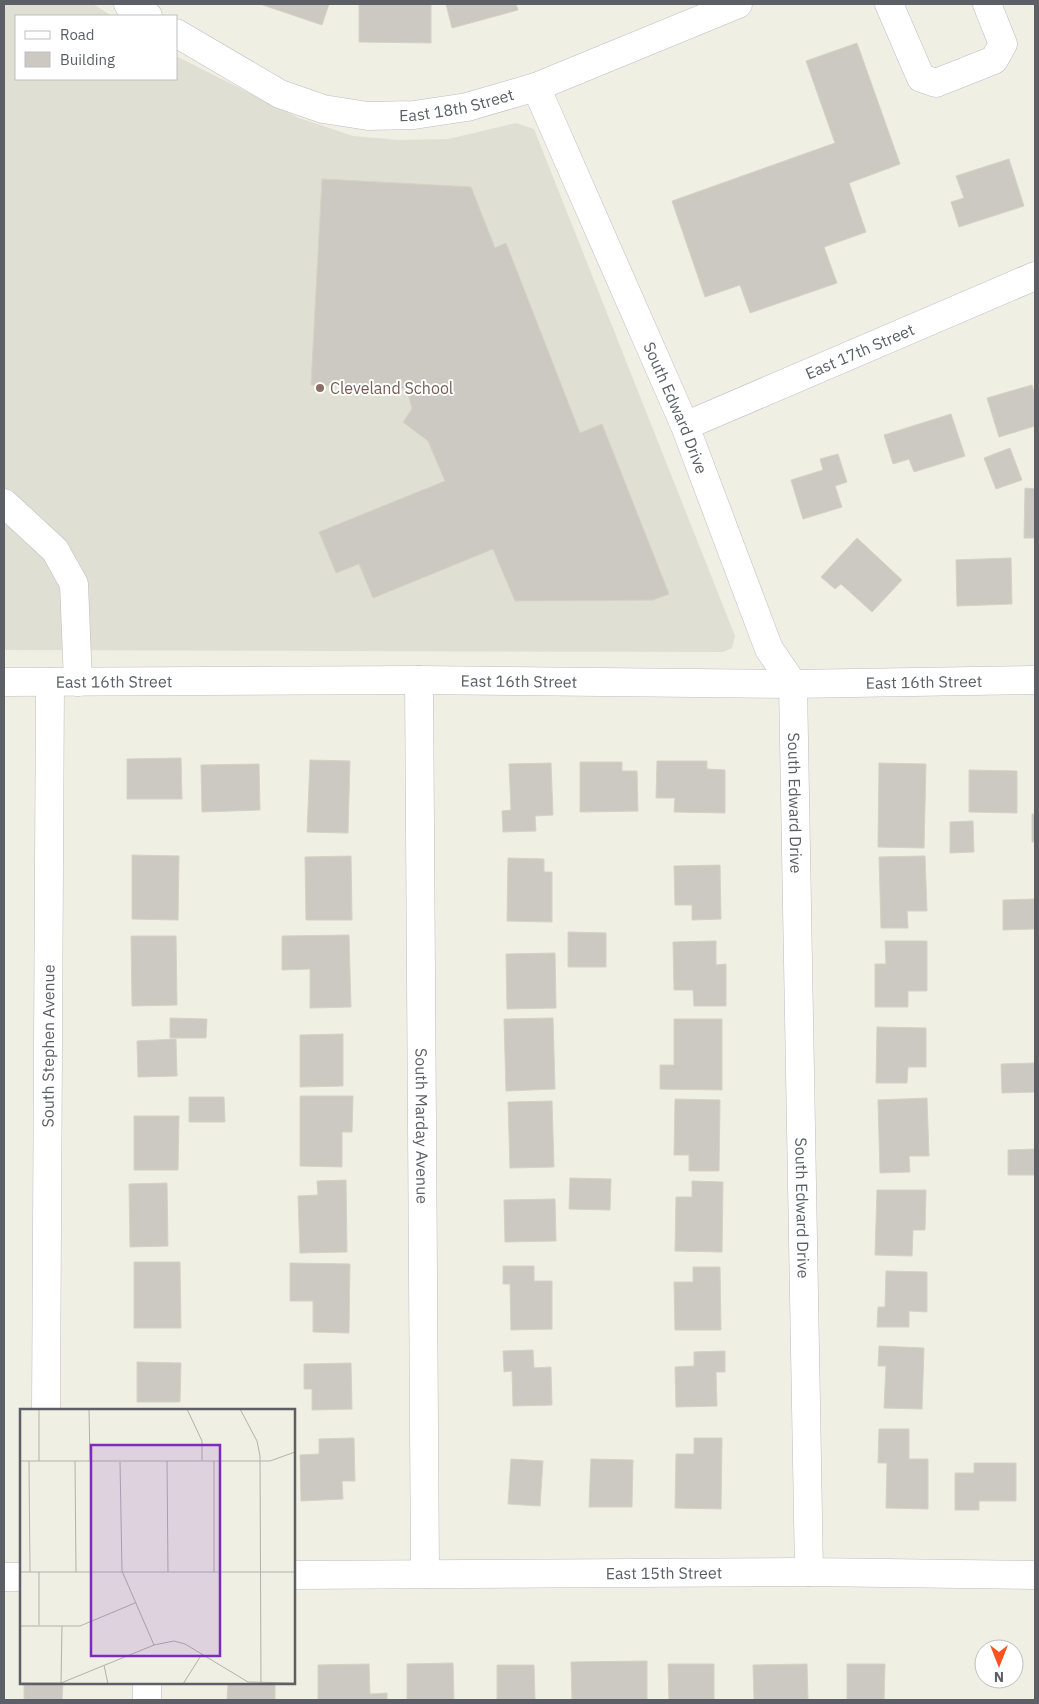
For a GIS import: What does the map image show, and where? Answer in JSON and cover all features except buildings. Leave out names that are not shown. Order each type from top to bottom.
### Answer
[{"type":"street","name":"East 18th Street","points":[[178,34],[280,94],[323,109],[368,116],[414,115],[467,107],[536,88],[738,4]]},
{"type":"street","points":[[889,4],[921,78],[936,83],[994,60],[1003,44],[987,4]]},
{"type":"street","name":"South Edward Drive","points":[[536,88],[685,426],[769,649],[793,684],[809,1572]]},
{"type":"street","name":"East 17th Street","points":[[685,426],[1035,276]]},
{"type":"street","points":[[4,502],[55,550],[74,584],[78,682]]},
{"type":"street","name":"East 16th Street","points":[[4,682],[420,680],[793,684],[1035,680]]},
{"type":"street","name":"South Marday Avenue","points":[[420,680],[425,1574]]},
{"type":"street","name":"South Stephen Avenue","points":[[46,1409],[50,682]]},
{"type":"street","name":"East 15th Street","points":[[295,1575],[809,1572],[1035,1575]]},
{"type":"street","points":[[4,1577],[20,1577]]},
{"type":"street","points":[[147,1684],[147,1700]]},
{"type":"shaded area","name":"Cleveland School","points":[[4,4],[93,4],[110,15],[15,15],[15,80],[178,80],[178,57],[299,118],[353,136],[399,140],[448,139],[516,123],[534,129],[735,636],[732,648],[723,652],[4,650]]},
{"type":"place","name":"Cleveland School","points":[[320,388]]}]
